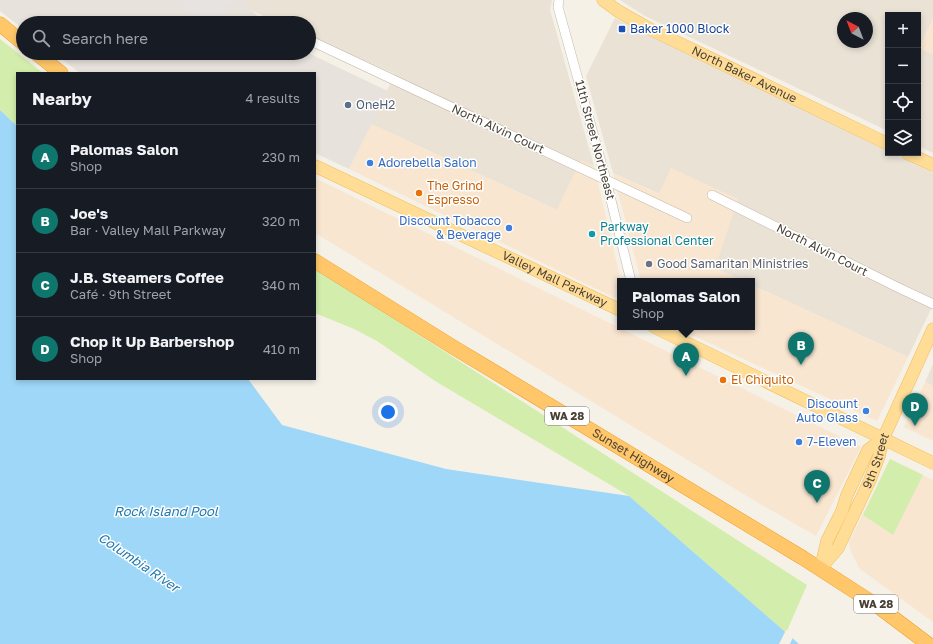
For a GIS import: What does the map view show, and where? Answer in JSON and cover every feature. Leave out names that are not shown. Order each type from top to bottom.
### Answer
[{"type":"highway","points":[[0,24],[16,37]]},
{"type":"highway","points":[[45,60],[60,72]]},
{"type":"highway","name":"Sunset Highway","points":[[316,262],[453,347],[820,569],[879,607],[928,644]]},
{"type":"main road","name":"North Baker Avenue","points":[[603,0],[613,8],[650,29],[885,143]]},
{"type":"main road","points":[[914,156],[933,165]]},
{"type":"main road","name":"Valley Mall Parkway","points":[[316,166],[617,309]]},
{"type":"main road","name":"9th Street","points":[[820,569],[838,548],[870,480],[883,438],[933,329]]},
{"type":"main road","points":[[660,330],[933,463]]},
{"type":"street","name":"11th Street Northeast","points":[[559,0],[558,7],[606,180],[630,278]]},
{"type":"street","name":"North Alvin Court","points":[[316,43],[687,218]]},
{"type":"street","name":"North Alvin Court","points":[[712,195],[933,304]]},
{"type":"shaded area","points":[[0,0],[244,0],[257,16],[16,16],[16,24],[0,11]]},
{"type":"shaded area","points":[[181,0],[235,0],[216,16],[192,15]]},
{"type":"shaded area","points":[[244,0],[552,0],[550,10],[594,166],[581,161],[557,210],[371,124],[395,74],[316,39],[316,16],[264,16],[253,11]]},
{"type":"shaded area","points":[[620,0],[933,0],[933,19],[921,44],[921,12],[885,12],[885,130],[645,16]]},
{"type":"shaded area","points":[[615,18],[885,150],[885,156],[898,156],[933,173],[933,305],[908,357],[755,286],[755,278],[737,278],[715,268],[671,168],[660,194],[613,173],[586,76]]},
{"type":"shaded area","points":[[933,19],[933,54],[921,49],[921,44]]},
{"type":"shaded area","points":[[921,49],[933,54],[933,153],[921,147]]},
{"type":"shaded area","points":[[316,57],[388,91],[349,169],[316,153],[316,72],[79,72],[63,60],[316,60]]},
{"type":"shaded area","points":[[371,124],[557,210],[581,160],[594,166],[620,278],[617,278],[617,296],[615,298],[349,169]]},
{"type":"shaded area","points":[[671,168],[738,199],[715,268],[737,278],[640,278],[613,173],[659,194]]},
{"type":"shaded area","points":[[316,178],[617,327],[617,330],[624,330],[861,447],[816,536],[755,501],[316,234]]},
{"type":"shaded area","points":[[755,286],[908,357],[877,421],[681,330],[755,330]]},
{"type":"shaded area","points":[[933,364],[933,386],[925,382]]},
{"type":"shaded area","points":[[925,382],[933,386],[933,441],[904,427]]},
{"type":"shaded area","points":[[890,459],[933,480],[933,622],[860,569],[851,552],[849,542]]},
{"type":"green space","points":[[0,39],[16,52],[16,60],[27,60],[42,72],[16,72],[16,125],[0,110]]},
{"type":"green space","points":[[316,269],[807,585],[786,633],[629,496],[435,381],[377,341],[354,329],[316,313]]},
{"type":"green space","points":[[890,459],[923,475],[893,535],[863,515]]},
{"type":"water","name":"Rock Island Pool","points":[[0,110],[16,125],[16,380],[249,380],[282,425],[446,469],[629,496],[799,644],[0,644]]},
{"type":"pier","points":[[786,630],[793,637],[790,644],[779,644]]},
{"type":"place","name":"Baker 1000 Block","points":[[622,29]]},
{"type":"place","name":"OneH2","points":[[348,105]]},
{"type":"place","name":"Adorebella Salon","points":[[370,163]]},
{"type":"place","name":"The Grind Espresso","points":[[419,193]]},
{"type":"place","name":"Discount Tobacco & Beverage","points":[[509,228]]},
{"type":"place","name":"Parkway Professional Center","points":[[592,234]]},
{"type":"place","name":"Good Samaritan Ministries","points":[[649,264]]},
{"type":"place","name":"Joe's","points":[[801,365]]},
{"type":"place","name":"Palomas Salon","points":[[686,376]]},
{"type":"place","name":"El Chiquito","points":[[723,380]]},
{"type":"place","name":"Discount Auto Glass","points":[[866,411]]},
{"type":"place","name":"Chop it Up Barbershop","points":[[915,426]]},
{"type":"place","name":"7-Eleven","points":[[799,442]]},
{"type":"place","name":"J.B. Steamers Coffee","points":[[817,503]]},
{"type":"water label","name":"Columbia River","points":[[139,562]]}]
